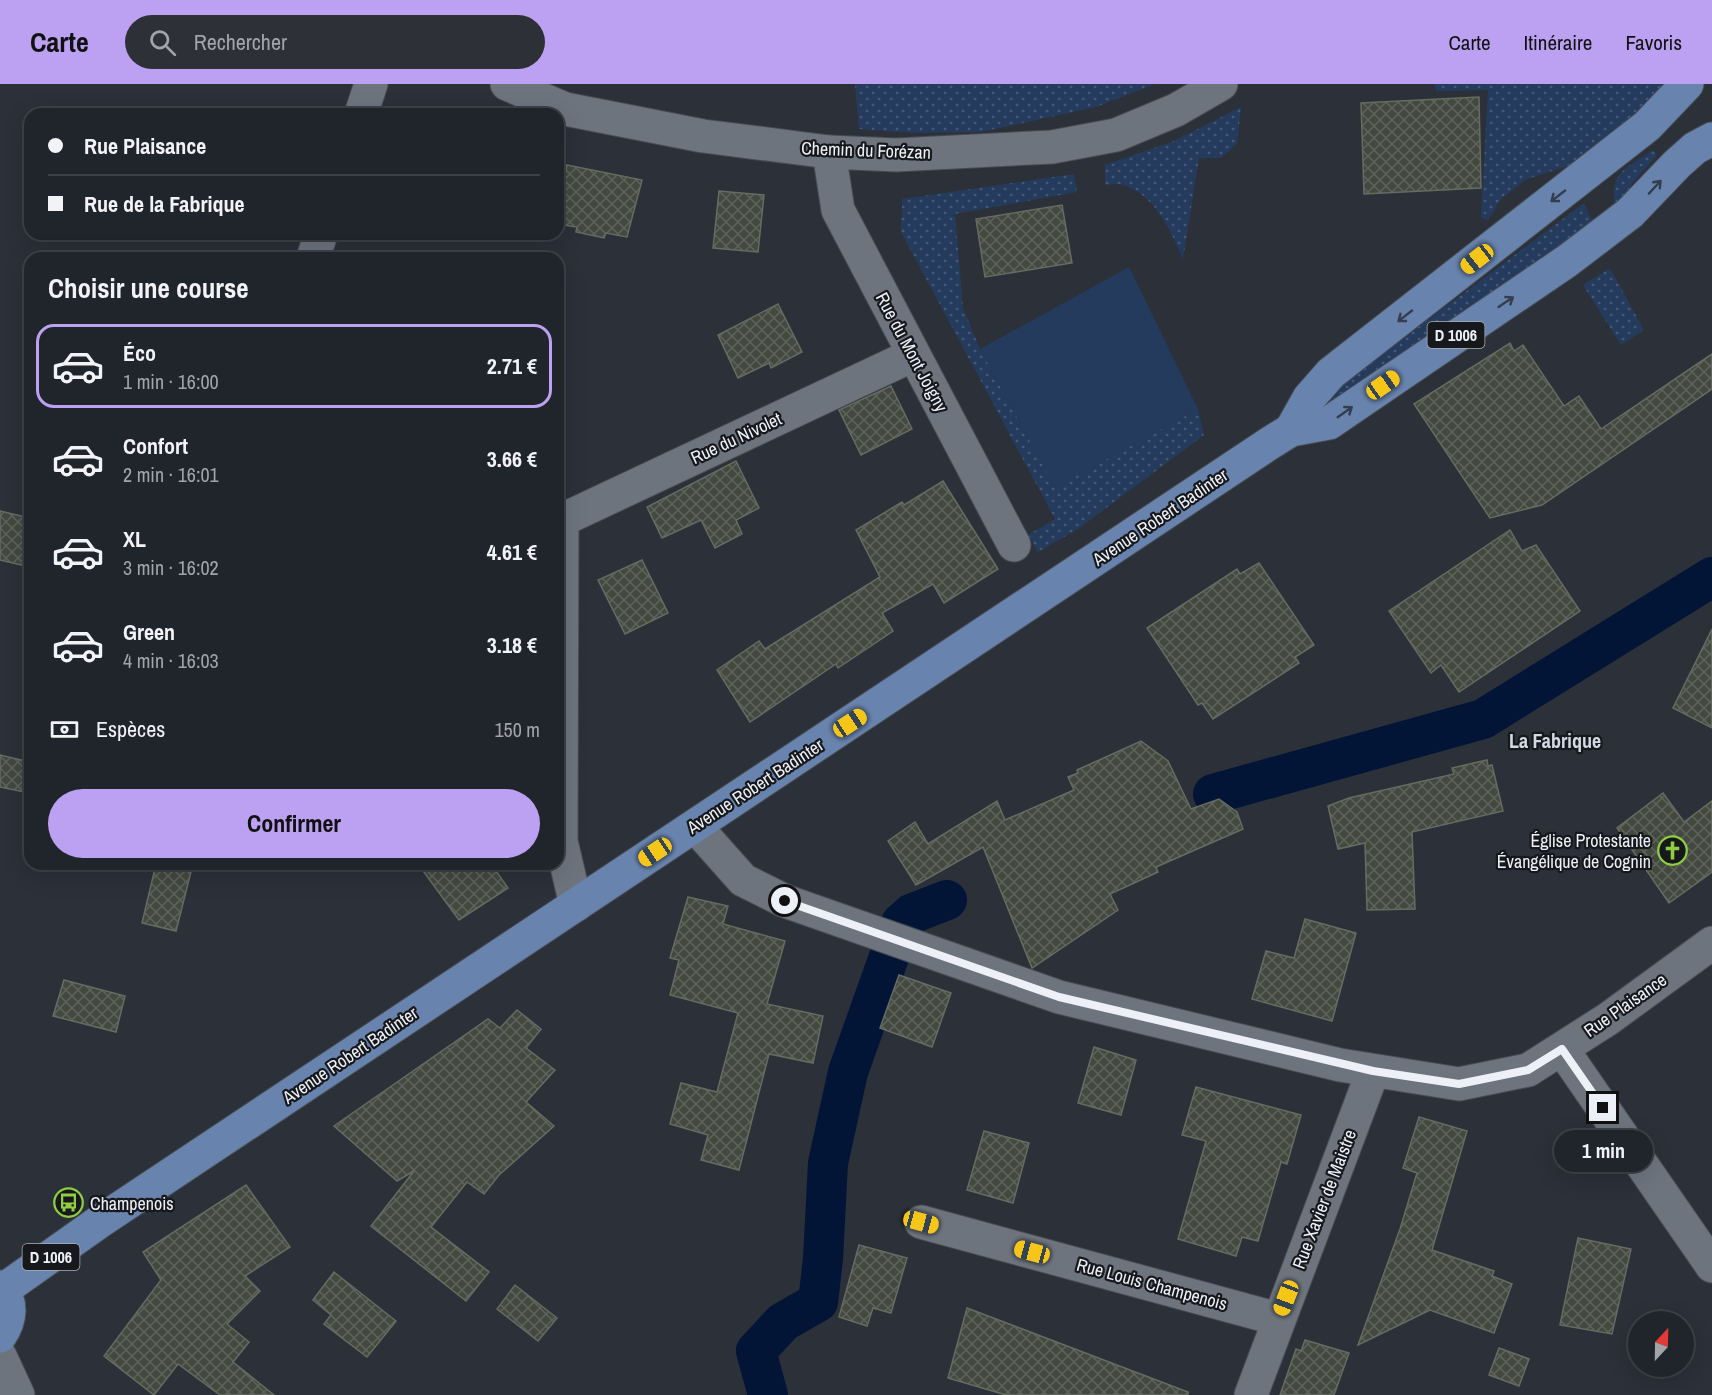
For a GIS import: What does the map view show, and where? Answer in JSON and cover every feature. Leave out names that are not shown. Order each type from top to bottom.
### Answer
[{"type":"main road","name":"D 1006","points":[[1291,430],[1309,398],[1331,373],[1647,126],[1687,84]]},
{"type":"main road","name":"D 1006","points":[[1291,430],[1329,423],[1567,261],[1630,213],[1695,148],[1712,139]]},
{"type":"main road","name":"Avenue Robert Badinter","points":[[1,1289],[1291,430]]},
{"type":"main road","points":[[0,1336],[9,1319],[8,1299],[1,1289]]},
{"type":"street","points":[[363,108],[371,84]]},
{"type":"street","name":"Chemin du Forézan","points":[[507,84],[563,108]]},
{"type":"street","name":"Chemin du Forézan","points":[[564,109],[704,136],[829,152],[896,154],[1052,147],[1116,135],[1176,110],[1221,84]]},
{"type":"street","name":"Rue du Mont Joigny","points":[[829,152],[838,210],[1014,545]]},
{"type":"street","name":"Rue du Nivolet","points":[[564,517],[913,355]]},
{"type":"street","name":"Rue Plaisance","points":[[695,826],[743,880],[785,901],[1059,997],[1373,1071],[1459,1084],[1528,1070],[1562,1049],[1712,943]]},
{"type":"street","points":[[564,854],[576,905]]},
{"type":"street","points":[[1562,1049],[1712,1266]]},
{"type":"street","name":"Rue Xavier de Maistre","points":[[1251,1395],[1373,1071]]},
{"type":"street","name":"Rue Louis Champenois","points":[[921,1222],[1278,1319]]},
{"type":"street","points":[[0,1356],[18,1395]]},
{"type":"shaded area","points":[[855,84],[1155,84],[1096,107],[981,132],[914,133],[859,129]]},
{"type":"shaded area","points":[[1435,84],[1675,84],[1593,158],[1527,179],[1502,198],[1488,220],[1481,218],[1488,90],[1436,91]]},
{"type":"shaded area","points":[[1241,107],[1237,144],[1221,158],[1199,158],[1183,259],[1173,237],[1153,205],[1134,190],[1123,185],[1105,185],[1105,165],[1174,141]]},
{"type":"shaded area","points":[[1653,150],[1657,155],[1632,184],[1618,207],[1615,206],[1615,185],[1622,172]]},
{"type":"shaded area","points":[[1074,174],[1077,192],[955,214],[963,308],[980,349],[1055,487],[1198,409],[1204,435],[1078,529],[1038,552],[1028,535],[1055,519],[901,232],[902,199]]},
{"type":"shaded area","points":[[1584,203],[1594,226],[1325,413],[1317,403]]},
{"type":"shaded area","points":[[1129,267],[1198,409],[1055,488],[980,349]]},
{"type":"shaded area","points":[[1610,268],[1644,330],[1621,345],[1583,285]]},
{"type":"building","points":[[1479,97],[1481,188],[1364,194],[1361,103]]},
{"type":"building","points":[[567,165],[642,180],[627,237],[606,233],[604,238],[576,232],[577,227],[564,225],[564,178]]},
{"type":"building","points":[[719,191],[764,195],[758,252],[713,248]]},
{"type":"building","points":[[1062,205],[1072,263],[985,277],[976,219]]},
{"type":"building","points":[[778,304],[802,352],[771,368],[769,363],[738,378],[718,335]]},
{"type":"building","points":[[1510,343],[1514,351],[1523,345],[1564,406],[1579,396],[1601,429],[1712,354],[1712,389],[1542,505],[1490,518],[1414,404]]},
{"type":"building","points":[[891,386],[912,429],[861,455],[839,410]]},
{"type":"building","points":[[736,461],[759,508],[736,520],[742,534],[715,548],[701,520],[662,538],[647,507]]},
{"type":"building","points":[[943,481],[998,569],[944,603],[933,584],[882,613],[893,631],[838,668],[836,664],[750,722],[717,670],[759,641],[765,649],[880,577],[856,530],[902,502],[904,505]]},
{"type":"building","points":[[0,511],[24,517],[24,566],[0,560]]},
{"type":"building","points":[[1510,530],[1522,551],[1536,545],[1580,611],[1459,692],[1441,665],[1431,673],[1389,611]]},
{"type":"building","points":[[642,560],[668,613],[625,634],[598,580]]},
{"type":"building","points":[[1259,563],[1314,645],[1295,657],[1299,663],[1213,719],[1202,703],[1198,705],[1147,628],[1237,569],[1240,574]]},
{"type":"building","points":[[1712,629],[1712,728],[1673,708]]},
{"type":"building","points":[[1141,741],[1168,761],[1191,809],[1219,799],[1237,812],[1243,829],[1156,867],[1158,872],[1110,894],[1118,910],[1032,968],[983,847],[916,885],[888,841],[915,822],[928,844],[997,801],[1005,820],[1074,790],[1068,777],[1078,773],[1077,770]]},
{"type":"building","points":[[0,755],[24,761],[24,792],[0,787]]},
{"type":"building","points":[[1487,760],[1488,766],[1492,765],[1503,811],[1412,832],[1415,909],[1367,910],[1365,843],[1338,849],[1328,806],[1349,798],[1454,774],[1452,768]]},
{"type":"building","name":"Église Protestante Évangélique de Cognin","points":[[1663,793],[1684,822],[1712,801],[1712,872],[1669,903],[1617,828]]},
{"type":"building","points":[[155,870],[191,870],[176,931],[142,923]]},
{"type":"building","points":[[422,870],[495,870],[508,888],[459,920]]},
{"type":"building","points":[[688,897],[728,906],[723,924],[785,941],[767,1004],[823,1016],[813,1063],[769,1054],[739,1170],[701,1160],[708,1135],[670,1124],[681,1083],[717,1092],[738,1013],[670,995],[679,960],[670,958]]},
{"type":"building","points":[[1305,919],[1356,933],[1332,1021],[1252,999],[1266,951],[1294,958]]},
{"type":"building","points":[[899,975],[951,993],[932,1047],[880,1028]]},
{"type":"building","points":[[64,980],[125,996],[116,1032],[53,1016]]},
{"type":"building","points":[[517,1010],[541,1029],[526,1048],[555,1070],[526,1102],[554,1126],[499,1175],[484,1194],[467,1182],[431,1227],[489,1272],[466,1301],[371,1226],[414,1171],[397,1181],[334,1126],[488,1019],[500,1028]]},
{"type":"building","points":[[1094,1047],[1136,1060],[1121,1115],[1078,1103]]},
{"type":"building","points":[[1196,1087],[1301,1115],[1287,1164],[1281,1162],[1258,1241],[1242,1237],[1236,1256],[1178,1239],[1206,1141],[1182,1135]]},
{"type":"building","points":[[1419,1117],[1467,1131],[1432,1250],[1494,1271],[1492,1276],[1512,1284],[1494,1333],[1430,1310],[1358,1345],[1400,1229],[1417,1173],[1403,1168]]},
{"type":"building","points":[[984,1131],[1029,1143],[1013,1203],[967,1190]]},
{"type":"building","points":[[246,1185],[290,1247],[245,1276],[260,1291],[227,1324],[249,1342],[233,1362],[274,1395],[220,1395],[178,1364],[154,1395],[104,1356],[161,1280],[143,1252]]},
{"type":"building","points":[[1578,1238],[1631,1249],[1612,1334],[1560,1325]]},
{"type":"building","points":[[859,1245],[907,1258],[891,1313],[873,1308],[867,1326],[839,1317]]},
{"type":"building","points":[[334,1272],[396,1321],[367,1357],[324,1324],[331,1315],[313,1300]]},
{"type":"building","points":[[515,1285],[557,1318],[538,1341],[497,1309]]},
{"type":"building","points":[[967,1308],[1188,1392],[1188,1395],[1006,1395],[948,1378]]},
{"type":"building","points":[[1305,1340],[1349,1353],[1334,1395],[1280,1395],[1296,1349],[1301,1351]]},
{"type":"building","points":[[1499,1348],[1529,1359],[1519,1386],[1489,1375]]},
{"type":"waterway","points":[[1213,794],[1483,719],[1712,577]]},
{"type":"waterway","points":[[768,1395],[756,1351],[783,1322],[818,1302],[823,1259],[828,1163],[848,1072],[901,923],[911,914],[947,900]]},
{"type":"place","name":"Église Protestante Évangélique de Cognin","points":[[1672,850]]},
{"type":"place","name":"Champenois","points":[[69,1203]]},
{"type":"district","name":"La Fabrique","points":[[1555,740]]},
{"type":"route","points":[[785,901],[1059,997],[1340,1065],[1459,1084],[1528,1070],[1562,1049],[1603,1108]]}]
